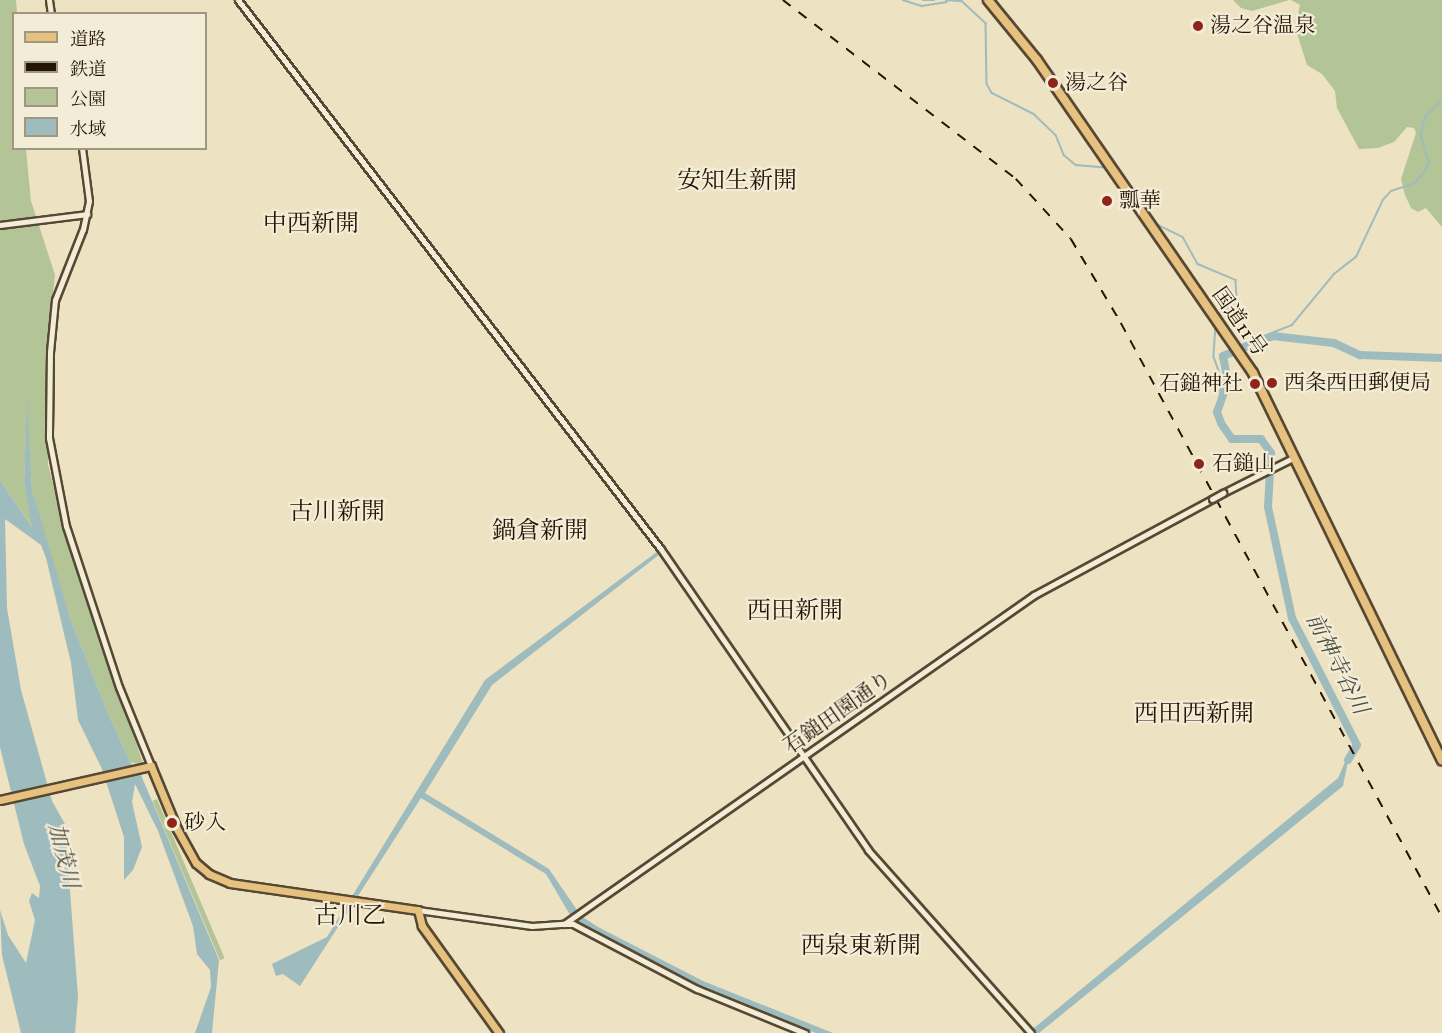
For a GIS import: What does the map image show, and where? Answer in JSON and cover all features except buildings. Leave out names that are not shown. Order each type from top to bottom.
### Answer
[{"type":"highway","name":"国道11号","points":[[987,0],[1036,60],[1252,373],[1442,760]]},
{"type":"main road","points":[[0,800],[148,767],[196,863],[209,874],[230,883],[355,899],[418,910],[422,926],[499,1033]]},
{"type":"street","points":[[238,0],[662,551],[868,850],[1030,1032]]},
{"type":"street","points":[[82,150],[89,181],[87,213],[55,300],[49,383],[51,454],[60,508],[148,767]]},
{"type":"street","points":[[0,225],[87,213]]},
{"type":"street","name":"石鎚田園通り","points":[[564,924],[1034,595],[1295,457]]},
{"type":"street","points":[[418,910],[532,926],[573,924],[697,989],[805,1033]]},
{"type":"green space","points":[[0,0],[16,0],[17,12],[12,12],[12,150],[26,150],[31,201],[55,275],[46,357],[48,464],[67,541],[143,763],[130,762],[70,618],[32,490],[27,407],[24,482],[33,528],[0,480]]},
{"type":"green space","points":[[1233,0],[1289,0],[1252,11],[1241,8]]},
{"type":"green space","points":[[1291,0],[1442,0],[1442,227],[1426,208],[1418,212],[1411,208],[1405,195],[1401,179],[1416,133],[1414,128],[1407,127],[1394,142],[1378,148],[1359,149],[1337,108],[1335,91],[1322,74],[1307,65],[1295,27],[1300,5]]},
{"type":"green space","points":[[157,799],[225,958],[220,960],[152,801]]},
{"type":"water","name":"加茂川","points":[[27,397],[32,490],[70,618],[108,713],[130,762],[141,775],[219,960],[212,1033],[195,1033],[211,987],[210,970],[197,954],[193,926],[158,831],[135,784],[132,802],[142,847],[133,870],[124,880],[124,837],[102,769],[78,720],[71,663],[46,558],[41,545],[5,519],[7,608],[21,690],[52,801],[65,824],[78,997],[75,1033],[21,1033],[2,955],[0,910],[8,935],[26,963],[35,920],[29,901],[32,893],[39,898],[40,886],[24,844],[0,747],[0,480],[32,527],[24,482]]},
{"type":"water","points":[[658,551],[660,554],[492,685],[425,793],[549,869],[581,916],[598,927],[703,981],[833,1033],[816,1033],[721,996],[573,920],[546,874],[421,798],[300,986],[283,974],[276,976],[272,964],[327,937],[485,680]]},
{"type":"water","points":[[1350,751],[1343,786],[1039,1033],[1028,1033],[1338,778]]},
{"type":"waterway","points":[[903,0],[922,6],[947,2]]},
{"type":"waterway","points":[[923,0],[934,0]]},
{"type":"waterway","points":[[946,0],[962,1],[986,23],[987,84],[992,93],[1034,114],[1056,135],[1064,155],[1076,165],[1108,168]]},
{"type":"waterway","points":[[1239,346],[1292,325],[1334,274],[1356,257],[1383,200],[1391,191],[1415,183],[1425,171],[1429,163],[1421,136],[1423,125],[1425,117],[1442,100]]},
{"type":"waterway","points":[[1116,169],[1154,223],[1183,237],[1198,264],[1236,280],[1237,301],[1219,316]]},
{"type":"waterway","points":[[1216,326],[1214,357],[1222,379],[1220,398]]},
{"type":"waterway","name":"前神寺谷川","points":[[1348,760],[1357,745],[1292,618],[1268,507],[1271,453],[1261,439],[1232,439],[1221,423],[1217,412],[1228,382],[1223,356],[1273,336],[1334,343],[1360,355],[1442,358]]},
{"type":"railway","points":[[783,0],[1016,179],[1071,239],[1121,323],[1442,917]]},
{"type":"place","name":"湯之谷温泉","points":[[1198,26]]},
{"type":"place","name":"湯之谷","points":[[1053,83]]},
{"type":"place","name":"瓢華","points":[[1107,201]]},
{"type":"place","name":"西条西田郵便局","points":[[1272,383]]},
{"type":"place","name":"石鎚神社","points":[[1255,384]]},
{"type":"place","name":"石鎚山","points":[[1199,464]]},
{"type":"place","name":"砂入","points":[[172,823]]},
{"type":"district","name":"安知生新開","points":[[737,182]]},
{"type":"district","name":"中西新開","points":[[311,225]]},
{"type":"district","name":"古川新開","points":[[337,513]]},
{"type":"district","name":"鍋倉新開","points":[[540,532]]},
{"type":"district","name":"西田新開","points":[[795,612]]},
{"type":"district","name":"西田西新開","points":[[1194,715]]},
{"type":"district","name":"古川乙","points":[[350,917]]},
{"type":"district","name":"西泉東新開","points":[[861,947]]}]
